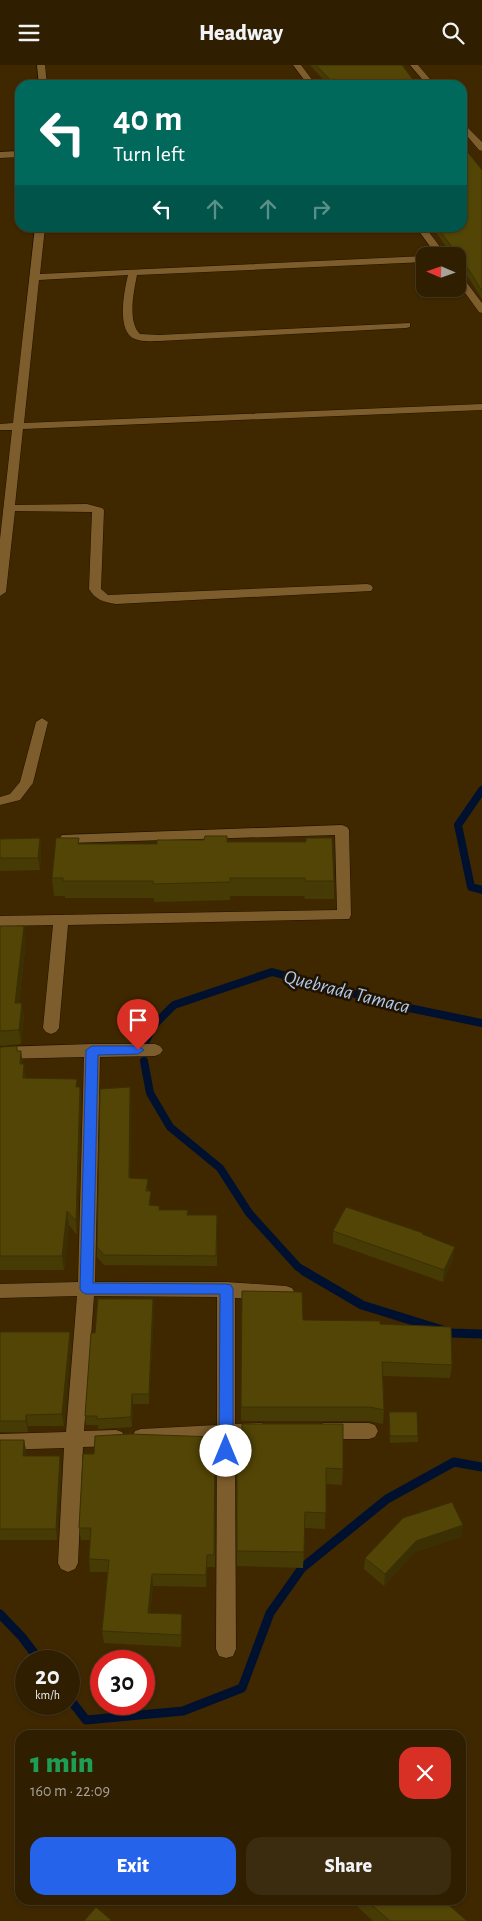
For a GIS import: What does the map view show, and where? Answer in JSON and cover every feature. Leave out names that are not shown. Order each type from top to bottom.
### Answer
[{"type":"street","points":[[42,65],[43,80]]},
{"type":"street","points":[[296,65],[308,80]]},
{"type":"street","points":[[414,65],[426,80]]},
{"type":"street","points":[[467,130],[482,148]]},
{"type":"street","points":[[0,155],[15,154]]},
{"type":"street","points":[[0,592],[40,232]]},
{"type":"street","points":[[424,232],[435,247]]},
{"type":"street","points":[[35,277],[416,259]]},
{"type":"street","points":[[133,272],[127,300],[130,330],[137,337],[159,338],[406,325]]},
{"type":"street","points":[[466,288],[482,310]]},
{"type":"street","points":[[0,427],[482,407]]},
{"type":"street","points":[[10,508],[87,507],[98,510],[95,589],[98,595],[104,599],[116,600],[367,588]]},
{"type":"street","points":[[0,801],[15,797],[26,783],[42,722]]},
{"type":"street","points":[[0,921],[344,915],[342,831],[67,838]]},
{"type":"street","points":[[51,1028],[61,921]]},
{"type":"street","points":[[68,1563],[74,1441],[86,1289],[92,1050]]},
{"type":"street","points":[[0,1053],[156,1050]]},
{"type":"street","points":[[226,1289],[226,1649]]},
{"type":"street","points":[[0,1291],[226,1289],[290,1293]]},
{"type":"street","points":[[0,1442],[74,1441],[226,1431],[283,1431]]},
{"type":"street","points":[[302,1431],[368,1431]]},
{"type":"building","points":[[316,65],[402,65],[413,80],[330,80]]},
{"type":"building","points":[[467,151],[482,170],[482,291],[466,266],[466,247],[452,247],[441,232],[467,232]]},
{"type":"building","points":[[205,836],[227,836],[227,842],[306,842],[306,838],[332,838],[334,881],[305,881],[305,878],[230,878],[230,882],[153,884],[153,881],[63,881],[63,878],[52,878],[56,838],[79,838],[78,844],[157,844],[157,840],[204,840]]},
{"type":"building","points":[[40,838],[38,858],[0,858],[0,839]]},
{"type":"building","points":[[0,926],[24,926],[15,1003],[22,1003],[19,1030],[0,1031]]},
{"type":"building","points":[[17,1046],[17,1051],[21,1051],[20,1064],[24,1064],[23,1078],[77,1079],[76,1087],[80,1087],[76,1221],[67,1211],[62,1256],[0,1256],[0,1047]]},
{"type":"building","points":[[130,1087],[129,1178],[148,1179],[146,1191],[151,1191],[149,1205],[159,1206],[159,1210],[188,1210],[187,1215],[217,1215],[216,1256],[104,1255],[97,1247],[100,1089]]},
{"type":"building","points":[[346,1207],[423,1233],[455,1247],[444,1270],[333,1231]]},
{"type":"building","points":[[242,1291],[302,1292],[303,1320],[380,1321],[380,1324],[451,1327],[452,1365],[382,1362],[384,1410],[370,1407],[241,1407]]},
{"type":"building","points":[[98,1299],[153,1299],[149,1394],[132,1394],[131,1417],[97,1419],[97,1416],[85,1416],[91,1333],[95,1333]]},
{"type":"building","points":[[0,1332],[70,1332],[62,1414],[26,1415],[26,1421],[0,1421]]},
{"type":"building","points":[[389,1412],[417,1412],[418,1436],[390,1436]]},
{"type":"building","points":[[242,1424],[343,1424],[343,1469],[326,1468],[326,1513],[305,1512],[304,1552],[237,1551],[237,1435],[242,1435]]},
{"type":"building","points":[[130,1434],[215,1437],[214,1555],[207,1555],[206,1575],[152,1574],[148,1613],[182,1614],[181,1635],[102,1631],[109,1560],[89,1559],[91,1528],[79,1528],[83,1454],[94,1454],[95,1436]]},
{"type":"building","points":[[0,1440],[24,1440],[23,1456],[60,1456],[56,1529],[0,1529]]},
{"type":"building","points":[[452,1502],[463,1525],[416,1541],[385,1574],[365,1558],[403,1518]]},
{"type":"building","points":[[372,1905],[449,1905],[467,1921],[390,1921]]},
{"type":"building","points":[[96,1907],[111,1920],[84,1921]]},
{"type":"waterway","name":"Quebrada Tamaca","points":[[482,790],[458,825],[471,887],[482,890]]},
{"type":"waterway","name":"Quebrada Tamaca","points":[[145,1043],[153,1026],[174,1005],[272,972],[404,1007],[482,1023]]},
{"type":"waterway","name":"Quebrada Tamaca","points":[[144,1061],[150,1093],[170,1127],[220,1168],[249,1213],[298,1267],[306,1272]]},
{"type":"waterway","name":"Quebrada Tamaca","points":[[304,1271],[362,1305],[452,1333],[482,1334]]},
{"type":"waterway","name":"Quebrada Tamaca","points":[[80,1712],[86,1720],[183,1711],[242,1688],[270,1613],[302,1568],[387,1499],[454,1462],[482,1467]]},
{"type":"waterway","name":"Quebrada Tamaca","points":[[0,1614],[32,1650]]},
{"type":"route","points":[[138,1050],[92,1050],[86,1289],[226,1289],[226,1451]]}]
